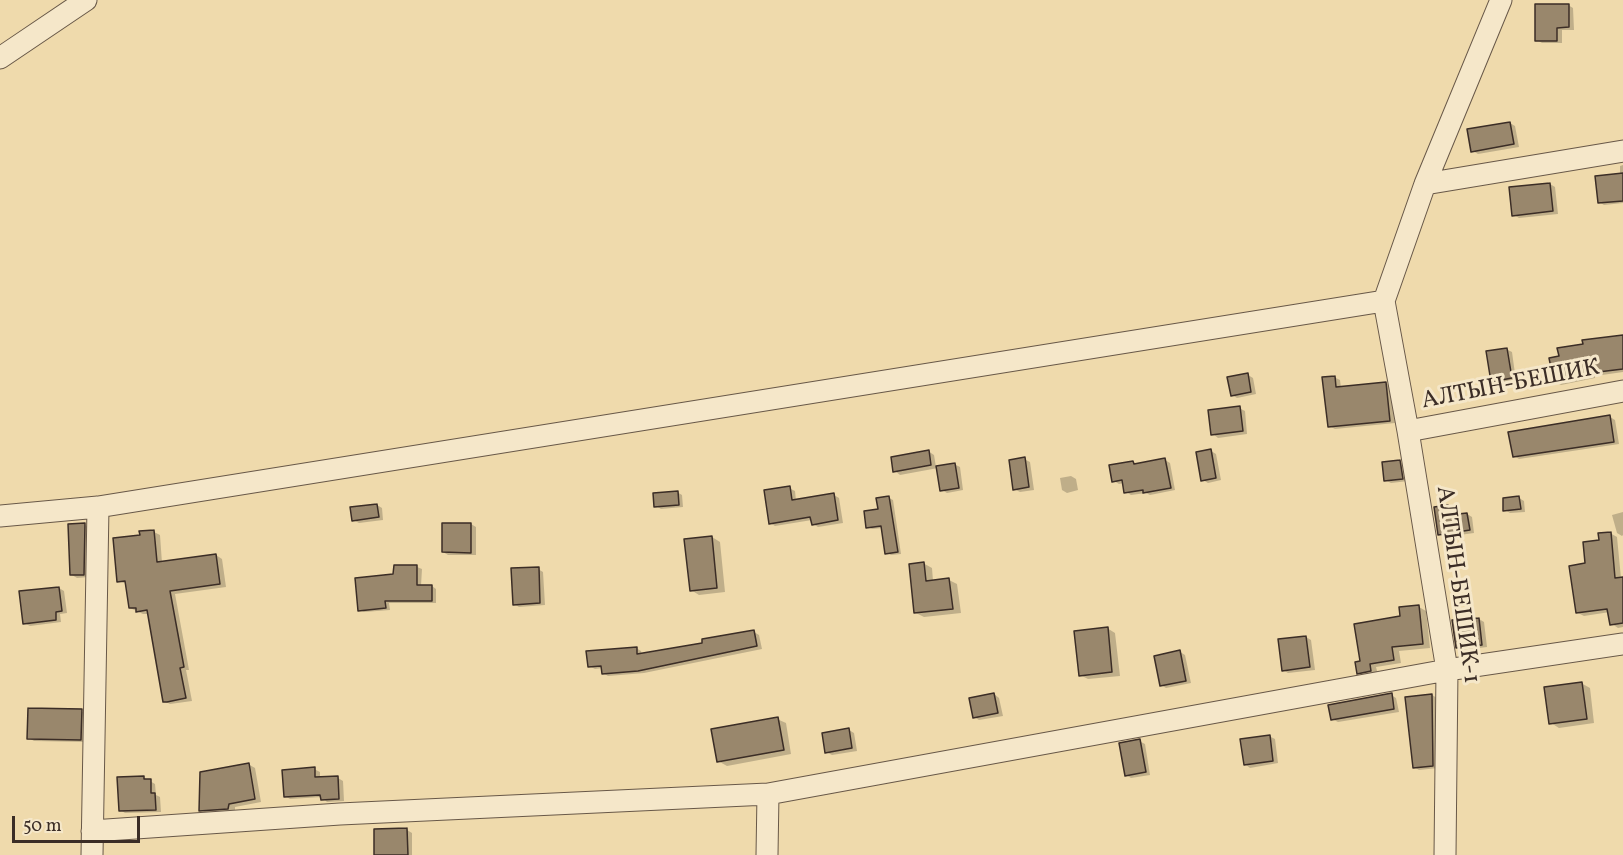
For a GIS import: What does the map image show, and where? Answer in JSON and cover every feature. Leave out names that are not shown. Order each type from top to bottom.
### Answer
[{"type":"street","points":[[0,58],[86,0]]},
{"type":"street","points":[[0,516],[98,507],[1384,301],[1425,184],[1501,0]]},
{"type":"street","points":[[1425,184],[1623,151]]},
{"type":"street","name":"АЛТЫН-БЕШИК-1","points":[[1384,301],[1447,669],[1445,855]]},
{"type":"street","name":"АЛТЫН-БЕШИК","points":[[1408,431],[1623,390]]},
{"type":"street","points":[[92,855],[98,507]]},
{"type":"street","points":[[92,831],[340,814],[768,794],[1447,669],[1623,644]]},
{"type":"street","points":[[767,855],[768,794]]},
{"type":"building","points":[[1535,4],[1569,4],[1569,27],[1557,28],[1557,41],[1535,41]]},
{"type":"building","points":[[1510,122],[1514,144],[1471,152],[1467,129]]},
{"type":"building","points":[[1623,173],[1623,201],[1598,203],[1595,176]]},
{"type":"building","points":[[1550,183],[1553,211],[1512,216],[1509,187]]},
{"type":"building","points":[[1623,335],[1623,369],[1590,373],[1591,376],[1554,383],[1549,358],[1559,356],[1557,348],[1583,344],[1582,340]]},
{"type":"building","points":[[1507,348],[1512,378],[1491,382],[1486,351]]},
{"type":"building","points":[[1248,373],[1251,392],[1231,396],[1227,377]]},
{"type":"building","points":[[1335,376],[1336,387],[1386,382],[1390,421],[1328,427],[1322,377]]},
{"type":"building","points":[[1240,406],[1243,431],[1211,435],[1208,410]]},
{"type":"building","points":[[1610,415],[1614,442],[1513,457],[1508,432]]},
{"type":"building","points":[[1211,449],[1216,478],[1201,481],[1196,452]]},
{"type":"building","points":[[929,450],[931,465],[893,472],[891,457]]},
{"type":"building","points":[[1025,457],[1029,487],[1013,490],[1009,460]]},
{"type":"building","points":[[1165,458],[1171,488],[1143,493],[1143,490],[1124,493],[1122,480],[1112,482],[1109,465],[1133,461],[1134,464]]},
{"type":"building","points":[[1400,460],[1403,479],[1384,481],[1382,462]]},
{"type":"building","points":[[955,463],[959,488],[940,491],[936,466]]},
{"type":"building","points":[[790,486],[792,500],[834,493],[838,520],[812,525],[810,517],[769,524],[764,490]]},
{"type":"building","points":[[678,491],[679,505],[654,507],[653,493]]},
{"type":"building","points":[[889,496],[898,552],[885,554],[881,526],[866,528],[864,511],[878,509],[876,498]]},
{"type":"building","points":[[1519,496],[1521,509],[1503,511],[1503,498]]},
{"type":"building","points":[[377,504],[379,517],[352,521],[350,507]]},
{"type":"building","points":[[1448,505],[1449,515],[1467,513],[1470,530],[1438,535],[1434,507]]},
{"type":"building","points":[[85,523],[84,575],[70,575],[68,524]]},
{"type":"building","points":[[442,523],[471,523],[471,553],[442,552]]},
{"type":"building","points":[[154,530],[157,562],[216,554],[220,584],[170,591],[184,667],[180,668],[186,698],[167,702],[163,702],[147,610],[136,612],[136,608],[129,608],[125,581],[117,582],[113,538],[140,535],[139,531]]},
{"type":"building","points":[[1611,532],[1615,578],[1623,577],[1623,623],[1610,625],[1607,609],[1576,613],[1569,566],[1585,563],[1583,542],[1599,540],[1598,533]]},
{"type":"building","points":[[712,536],[717,588],[690,591],[684,539]]},
{"type":"building","points":[[924,562],[926,581],[949,578],[953,609],[914,613],[909,564]]},
{"type":"building","points":[[394,565],[417,565],[417,585],[432,585],[432,601],[385,601],[386,608],[358,611],[355,578],[393,574]]},
{"type":"building","points":[[539,567],[540,603],[513,605],[511,568]]},
{"type":"building","points":[[59,587],[62,611],[56,612],[56,620],[23,624],[19,591]]},
{"type":"building","points":[[1419,605],[1423,644],[1392,647],[1394,660],[1370,664],[1371,671],[1357,674],[1355,662],[1360,661],[1354,624],[1400,616],[1399,607]]},
{"type":"building","points":[[1479,618],[1482,645],[1456,648],[1452,620]]},
{"type":"building","points":[[1108,627],[1112,672],[1079,676],[1074,631]]},
{"type":"building","points":[[754,630],[757,646],[638,671],[602,674],[601,666],[588,667],[586,651],[637,647],[637,654],[702,643],[702,639]]},
{"type":"building","points":[[1306,636],[1310,667],[1282,671],[1278,639]]},
{"type":"building","points":[[1180,650],[1186,681],[1160,686],[1154,656]]},
{"type":"building","points":[[1582,682],[1587,719],[1549,724],[1544,687]]},
{"type":"building","points":[[994,693],[998,713],[973,718],[969,698]]},
{"type":"building","points":[[1392,693],[1394,709],[1331,720],[1328,705]]},
{"type":"building","points":[[1432,694],[1433,766],[1413,768],[1405,697]]},
{"type":"building","points":[[28,708],[82,709],[81,740],[27,739]]},
{"type":"building","points":[[778,717],[784,750],[717,762],[711,729]]},
{"type":"building","points":[[849,728],[852,748],[825,753],[822,733]]},
{"type":"building","points":[[1270,735],[1273,761],[1244,765],[1240,739]]},
{"type":"building","points":[[1140,739],[1146,772],[1125,776],[1119,743]]},
{"type":"building","points":[[249,763],[255,799],[229,804],[228,809],[199,811],[200,772]]},
{"type":"building","points":[[315,767],[315,777],[338,776],[339,799],[321,800],[320,795],[284,797],[282,770]]},
{"type":"building","points":[[144,776],[144,779],[151,779],[151,793],[155,793],[156,810],[119,811],[117,777]]},
{"type":"building","points":[[407,828],[408,855],[374,855],[374,829]]}]
